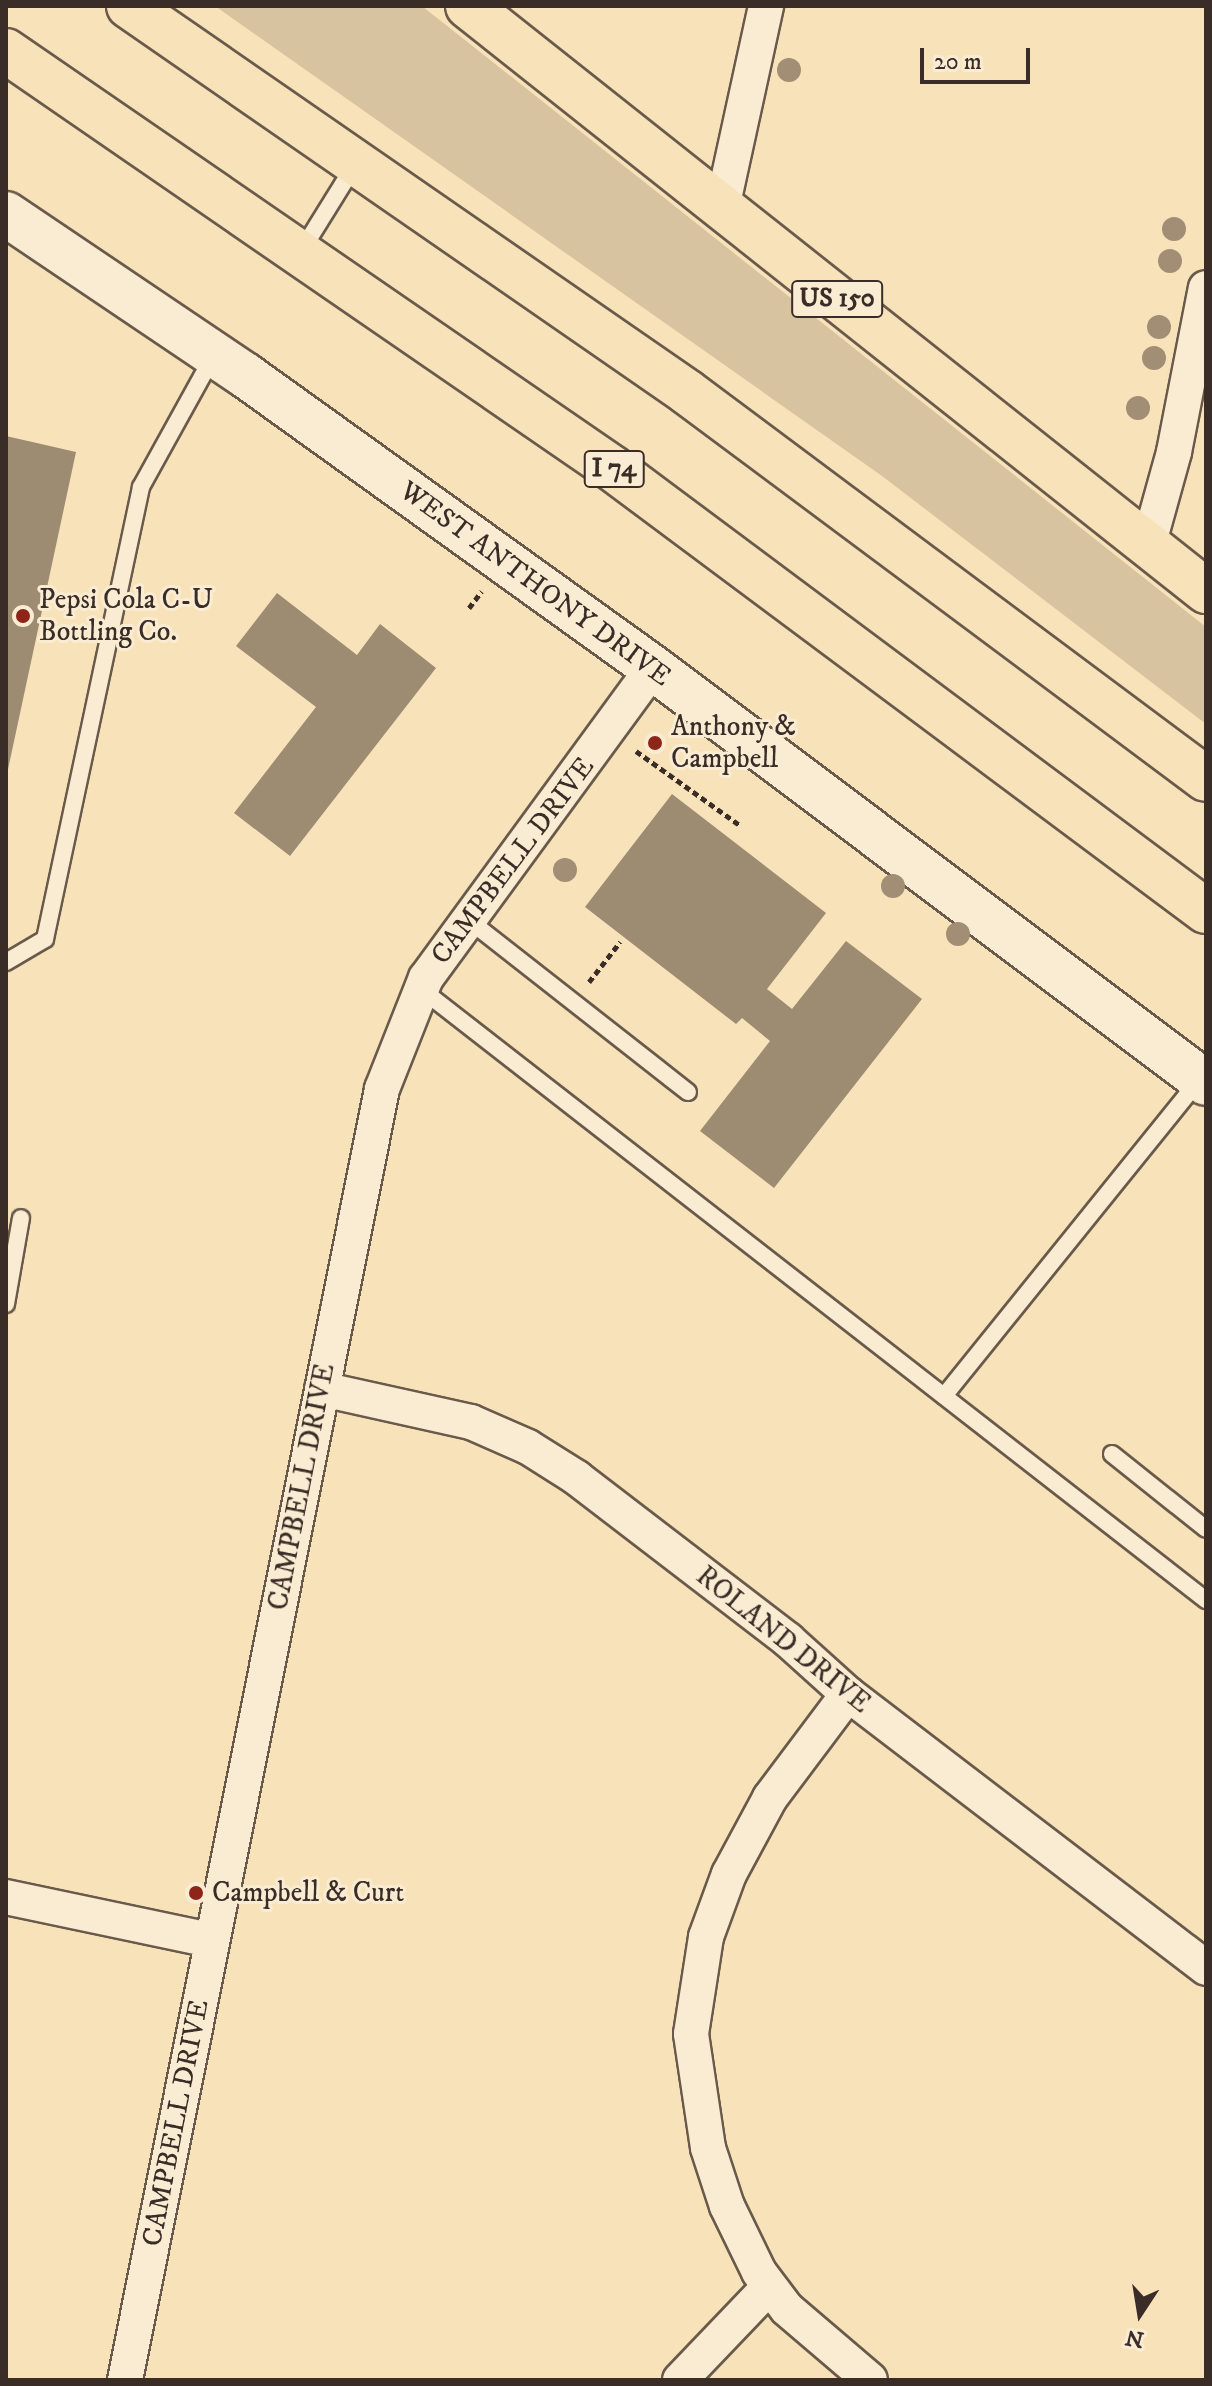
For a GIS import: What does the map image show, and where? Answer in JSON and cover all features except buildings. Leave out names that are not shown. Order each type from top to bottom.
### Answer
[{"type":"main road","points":[[129,6],[358,161],[712,411],[1206,779]]},
{"type":"main road","name":"US 150","points":[[468,6],[1206,591]]},
{"type":"main road","name":"I 74","points":[[6,51],[302,250],[625,477],[1206,911]]},
{"type":"street","points":[[722,208],[766,6]]},
{"type":"street","name":"WEST ANTHONY DRIVE","points":[[6,214],[214,355],[653,668],[1203,1081]]},
{"type":"street","points":[[1148,546],[1174,452],[1206,288]]},
{"type":"street","name":"CAMPBELL DRIVE","points":[[125,2380],[368,1143],[399,1039],[421,989],[466,918],[610,731],[653,668]]},
{"type":"street","name":"ROLAND DRIVE","points":[[322,1389],[471,1422],[528,1447],[577,1478],[788,1640],[848,1694],[1206,1968]]},
{"type":"street","points":[[848,1694],[770,1798],[729,1874],[695,1989],[691,2034],[708,2148],[727,2206],[769,2287],[870,2380]]},
{"type":"street","points":[[6,1897],[210,1940]]},
{"type":"street","points":[[680,2380],[769,2287]]},
{"type":"lane","points":[[302,250],[358,161]]},
{"type":"lane","points":[[6,962],[45,939],[141,487],[214,355]]},
{"type":"lane","points":[[466,918],[688,1092]]},
{"type":"lane","points":[[421,989],[1206,1600]]},
{"type":"lane","points":[[944,1396],[1203,1081]]},
{"type":"lane","points":[[6,1304],[21,1218]]},
{"type":"lane","points":[[1112,1454],[1206,1529]]},
{"type":"path","points":[[610,731],[741,826]]},
{"type":"path","points":[[574,1003],[620,942]]},
{"type":"shaded area","points":[[215,6],[422,6],[1206,627],[1206,724],[882,476]]},
{"type":"place","name":"Pepsi Cola C-U Bottling Co.","points":[[23,616]]},
{"type":"place","name":"Anthony & Campbell","points":[[655,743]]},
{"type":"place","name":"Campbell & Curt","points":[[196,1893]]}]
